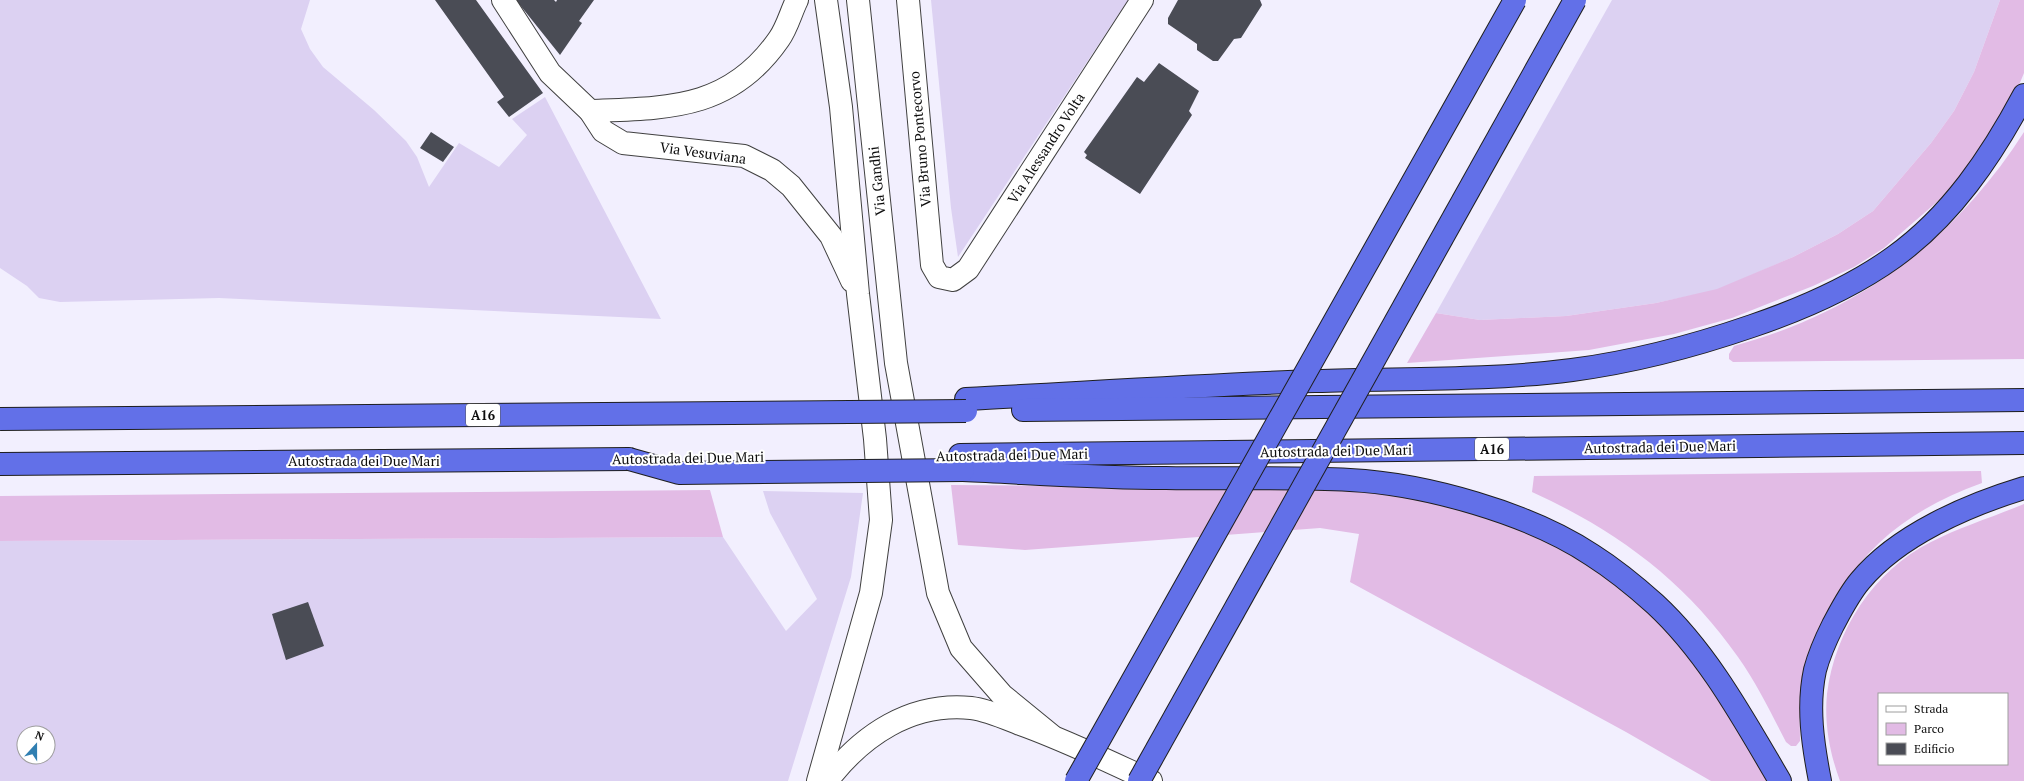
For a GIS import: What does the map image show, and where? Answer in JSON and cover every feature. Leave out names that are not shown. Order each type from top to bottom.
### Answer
[{"type":"highway","points":[[1076,781],[1515,0]]},
{"type":"highway","points":[[1139,781],[1575,0]]},
{"type":"highway","points":[[966,405],[1314,381],[1507,376],[1572,370],[1637,359],[1716,338],[1799,310],[1854,282],[1895,257],[1939,217],[1969,183],[2001,138],[2024,95]]},
{"type":"highway","name":"A16","points":[[0,419],[688,414],[966,405],[2024,400]]},
{"type":"highway","name":"Autostrada dei Due Mari","points":[[0,464],[629,459],[679,473],[962,462],[2024,443]]},
{"type":"highway","points":[[962,462],[1151,478],[1351,480],[1394,484],[1465,500],[1514,517],[1561,537],[1591,554],[1656,605],[1681,631],[1724,688],[1780,781]]},
{"type":"highway","points":[[1820,781],[1813,746],[1811,707],[1816,670],[1826,639],[1843,606],[1861,581],[1885,558],[1913,537],[1954,515],[1998,496],[2024,488]]},
{"type":"street","name":"Via Vesuviana","points":[[503,0],[550,73],[590,111],[603,131],[624,143],[744,156],[772,170],[791,186],[831,236],[858,294]]},
{"type":"street","points":[[590,111],[660,108],[694,102],[726,89],[756,66],[780,38],[797,0]]},
{"type":"street","points":[[818,781],[871,593],[881,520],[875,439],[858,294],[841,107],[826,0]]},
{"type":"street","name":"Via Gandhi","points":[[858,0],[896,363],[938,593],[961,648],[1002,695],[1051,735]]},
{"type":"street","name":"Via Bruno Pontecorvo","points":[[908,0],[932,265],[939,277]]},
{"type":"street","name":"Via Alessandro Volta","points":[[939,277],[953,280],[968,269],[1142,0]]},
{"type":"street","points":[[827,781],[842,761],[876,731],[909,715],[942,708],[972,708],[999,716],[1051,735],[1151,781]]},
{"type":"shaded area","points":[[0,0],[310,0],[301,29],[310,49],[323,67],[374,110],[406,141],[417,157],[429,187],[459,143],[499,167],[527,135],[512,119],[545,97],[661,319],[219,298],[60,302],[39,298],[27,286],[0,268]]},
{"type":"shaded area","points":[[931,0],[1128,0],[958,257],[951,208]]},
{"type":"shaded area","points":[[1612,0],[2000,0],[1974,72],[1954,111],[1931,143],[1873,211],[1838,234],[1793,257],[1717,290],[1656,303],[1566,316],[1480,320],[1436,313]]},
{"type":"shaded area","points":[[763,491],[863,493],[851,577],[788,781],[0,781],[0,541],[723,537],[786,631],[817,599],[770,513]]},
{"type":"green space","points":[[2000,0],[2024,0],[2024,73],[2019,85],[1978,157],[1946,194],[1884,248],[1854,267],[1813,286],[1732,318],[1674,334],[1589,350],[1407,363],[1436,313],[1480,320],[1566,316],[1656,303],[1717,289],[1793,257],[1838,234],[1873,211],[1931,143],[1954,111],[1974,72]]},
{"type":"green space","points":[[2024,132],[2024,359],[1733,362],[1729,359],[1729,354],[1734,346],[1780,331],[1825,312],[1884,278],[1911,258],[1961,213],[2005,160]]},
{"type":"green space","points":[[1981,471],[1982,483],[1944,499],[1911,518],[1882,540],[1858,566],[1838,595],[1821,628],[1809,665],[1800,710],[1800,741],[1796,746],[1791,746],[1786,742],[1764,699],[1738,657],[1695,604],[1672,581],[1647,560],[1592,523],[1532,492],[1534,476]]},
{"type":"green space","points":[[951,485],[1354,488],[1481,512],[1577,553],[1662,617],[1715,686],[1772,781],[1711,781],[1626,732],[1350,582],[1359,534],[1320,528],[1025,550],[958,545]]},
{"type":"green space","points":[[710,490],[723,537],[0,541],[0,496]]},
{"type":"green space","points":[[2024,504],[2024,781],[1840,781],[1833,760],[1829,739],[1826,705],[1831,671],[1838,648],[1848,626],[1860,605],[1891,569],[1910,554],[1931,542]]},
{"type":"building","points":[[435,0],[476,0],[543,93],[509,117],[497,102],[504,97]]},
{"type":"building","points":[[516,0],[554,0],[556,2],[557,0],[594,0],[579,21],[582,23],[560,55]]},
{"type":"building","points":[[1178,0],[1260,0],[1262,5],[1241,38],[1234,39],[1218,61],[1213,61],[1197,50],[1197,44],[1168,24],[1168,18]]},
{"type":"building","points":[[1159,63],[1199,91],[1189,111],[1192,115],[1140,194],[1085,158],[1087,155],[1084,152],[1137,77],[1144,82]]},
{"type":"building","points":[[431,132],[454,147],[443,162],[420,148]]},
{"type":"building","points":[[308,602],[324,646],[286,660],[272,614]]}]
